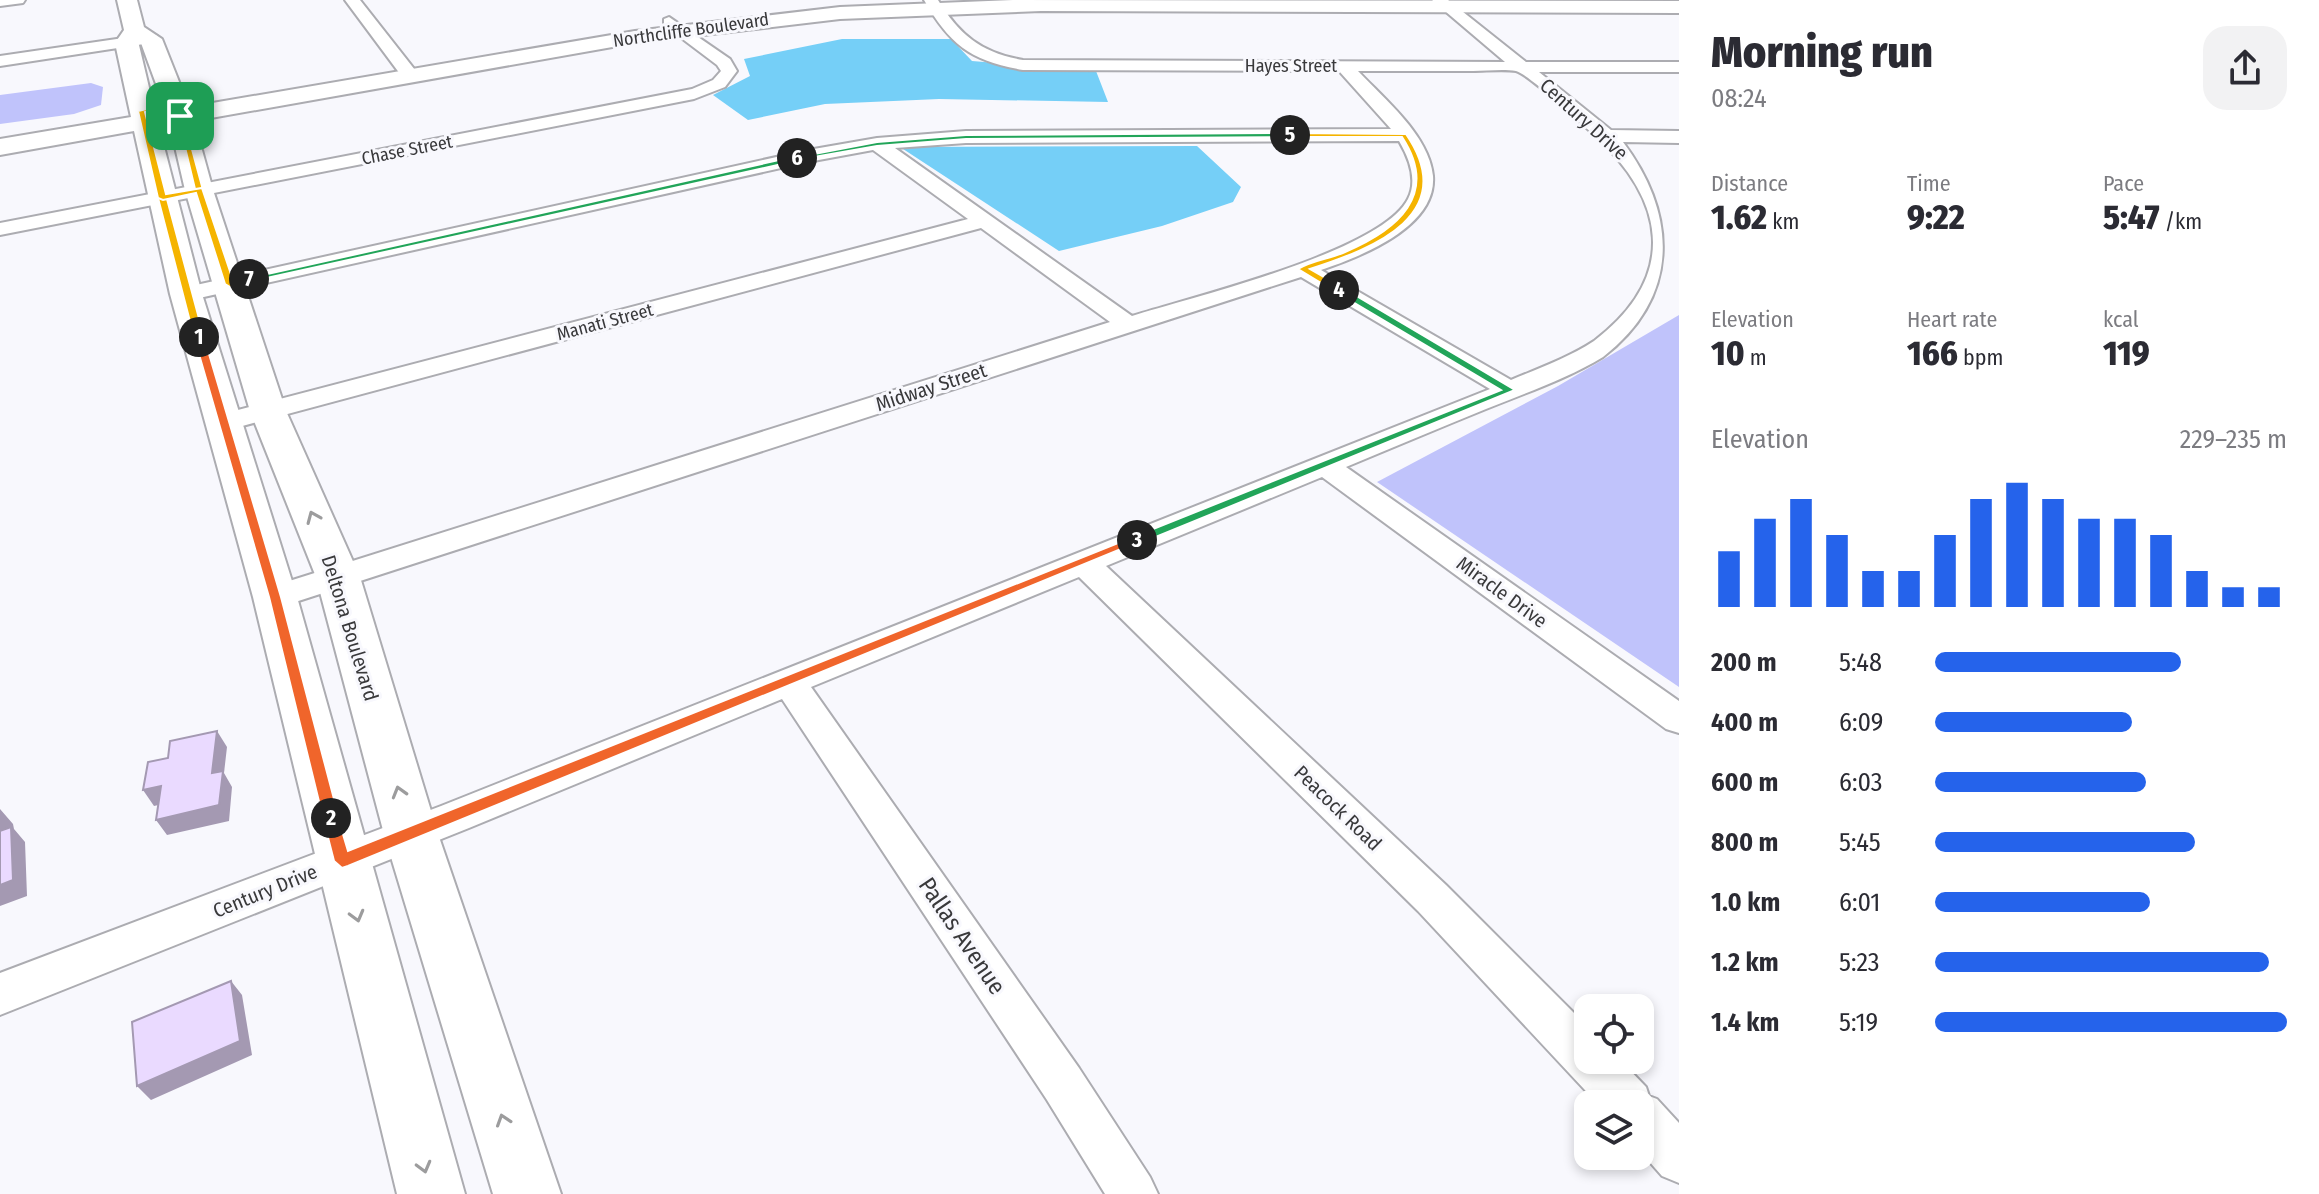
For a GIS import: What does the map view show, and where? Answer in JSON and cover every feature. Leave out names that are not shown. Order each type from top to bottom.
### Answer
[{"type":"main road","name":"Deltona Boulevard","points":[[127,0],[181,194],[186,294],[246,416],[338,577],[411,834],[527,1194]]},
{"type":"main road","name":"Northcliffe Boulevard","points":[[0,147],[160,114],[780,9],[908,0]]},
{"type":"main road","name":"Northcliffe Boulevard","points":[[674,27],[933,4],[1442,3],[1679,7]]},
{"type":"main road","name":"Deltona Boulevard","points":[[137,37],[160,114]]},
{"type":"main road","name":"Northcliffe Boulevard","points":[[0,135],[160,114]]},
{"type":"main road","name":"Deltona Boulevard","points":[[181,194],[230,284],[246,416],[275,597],[431,1194]]},
{"type":"street","points":[[0,2],[18,0]]},
{"type":"street","points":[[352,0],[406,71]]},
{"type":"street","name":"Century Drive","points":[[0,994],[411,834],[1510,390],[1595,351],[1624,329],[1646,306],[1659,285],[1669,243],[1663,210],[1647,180],[1607,136],[1526,67],[1442,3]]},
{"type":"street","name":"Hayes Street","points":[[933,4],[973,52],[1007,63],[1679,67]]},
{"type":"street","name":"Chase Street","points":[[0,229],[694,94],[726,78],[727,67],[674,27]]},
{"type":"street","points":[[0,61],[137,37]]},
{"type":"street","name":"Midway Street","points":[[275,597],[1303,269],[1374,242],[1407,216],[1417,202],[1422,171],[1404,135],[1344,66]]},
{"type":"street","points":[[186,294],[808,156],[877,144],[1009,136],[1404,135]]},
{"type":"street","points":[[1607,136],[1679,137]]},
{"type":"street","points":[[877,144],[1128,324]]},
{"type":"street","name":"Manati Street","points":[[246,416],[984,221]]},
{"type":"street","points":[[1303,269],[1510,390]]},
{"type":"street","name":"Miracle Drive","points":[[1324,465],[1679,719]]},
{"type":"street","name":"Peacock Road","points":[[1083,562],[1432,898],[1574,1045]]},
{"type":"street","name":"Pallas Avenue","points":[[787,680],[1063,1084],[1133,1194]]},
{"type":"street","name":"Peacock Road","points":[[1601,1074],[1616,1090]]},
{"type":"street","points":[[1654,1131],[1679,1159]]},
{"type":"shaded area","points":[[842,39],[951,39],[972,61],[1096,71],[1108,102],[939,99],[825,104],[748,120],[713,95],[750,76],[744,59]]},
{"type":"shaded area","points":[[91,83],[103,87],[101,105],[74,114],[0,124],[0,95]]},
{"type":"shaded area","points":[[1197,146],[1241,187],[1233,202],[1162,226],[1059,251],[900,147]]},
{"type":"shaded area","points":[[1679,315],[1679,687],[1377,482],[1558,386]]},
{"type":"building","points":[[217,731],[212,773],[223,771],[219,805],[156,820],[161,786],[143,790],[148,762],[168,758],[170,741]]},
{"type":"building","points":[[11,827],[13,880],[0,885],[0,831]]},
{"type":"building","points":[[231,981],[240,1041],[137,1086],[132,1022]]},
{"type":"route","points":[[180,116],[174,105],[141,111],[163,198],[199,190],[230,284],[808,156],[877,144],[1009,136],[1404,135],[1422,171],[1417,202],[1407,216],[1374,242],[1303,269],[1510,390],[342,861],[275,597],[186,294],[163,198],[199,190],[180,116]]}]
